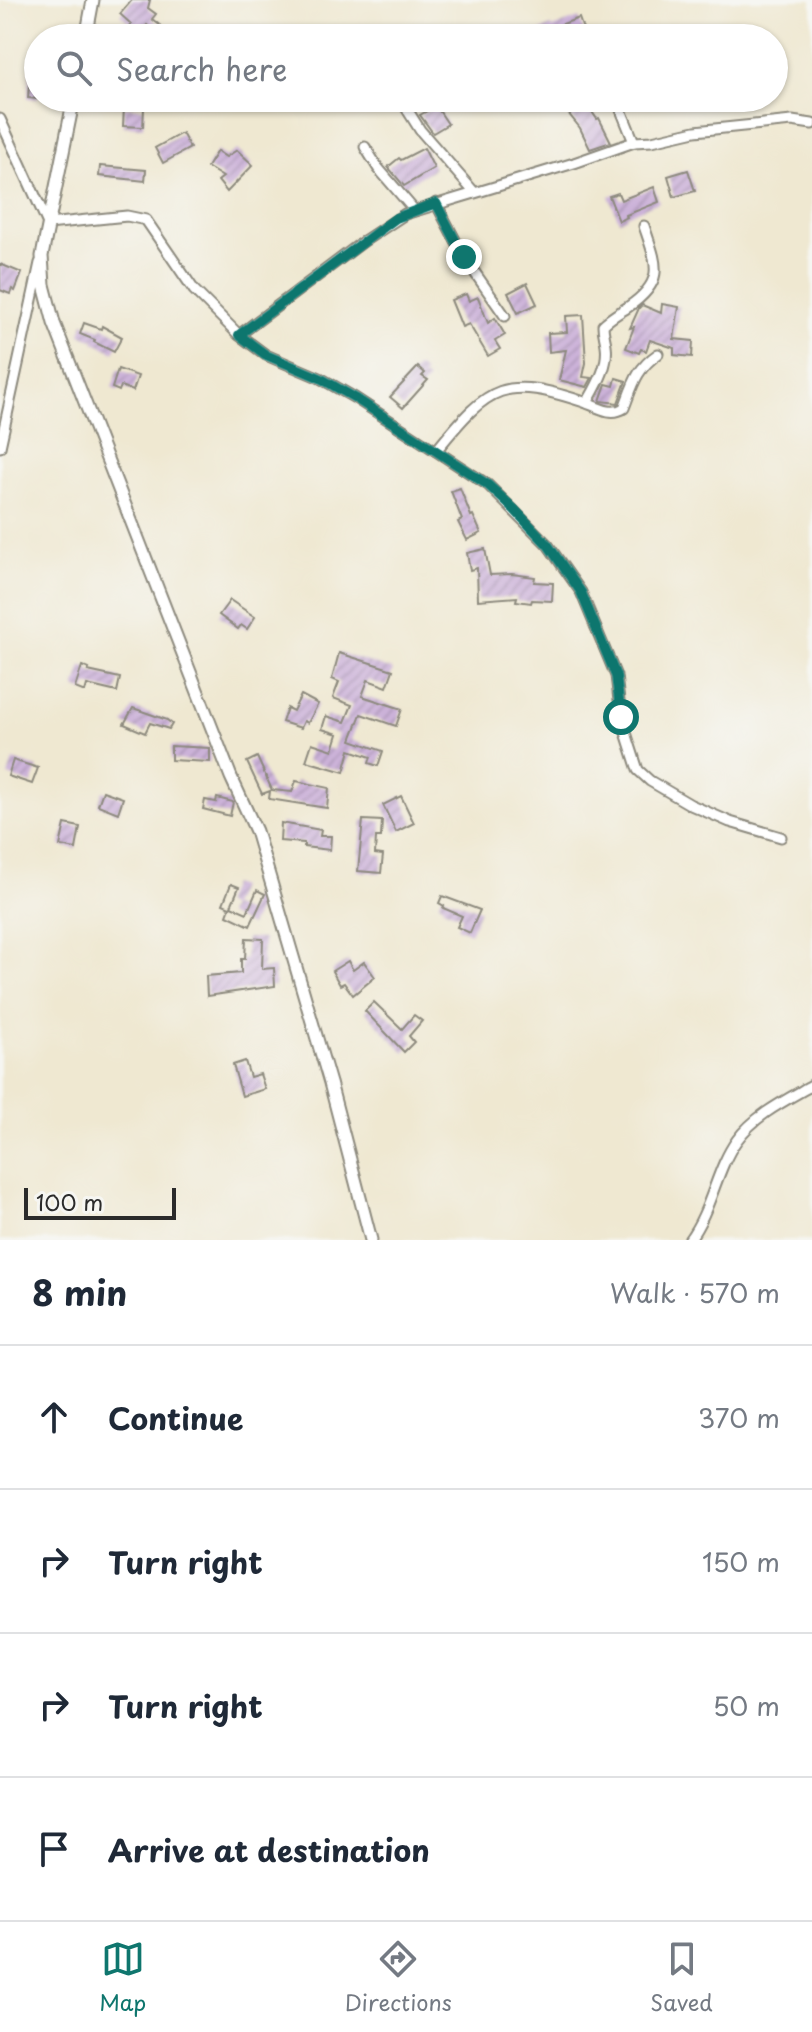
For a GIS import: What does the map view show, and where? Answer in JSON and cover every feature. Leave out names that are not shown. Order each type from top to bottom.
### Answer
[{"type":"street","points":[[89,24],[93,0]]},
{"type":"street","points":[[0,447],[71,112]]},
{"type":"street","points":[[409,112],[420,130],[474,192]]},
{"type":"street","points":[[622,112],[634,142]]},
{"type":"street","points":[[0,119],[48,224]]},
{"type":"street","points":[[239,335],[374,233],[414,210],[634,142],[695,131],[792,121],[812,124]]},
{"type":"street","points":[[365,147],[378,168],[414,210]]},
{"type":"street","points":[[436,203],[464,257],[505,316]]},
{"type":"street","points":[[48,224],[127,216],[146,220],[194,290],[239,335],[266,355],[320,378],[355,398],[488,485],[548,545],[581,592],[616,676],[621,717],[638,770],[650,781],[691,805],[730,822],[781,837]]},
{"type":"street","points":[[587,403],[604,367],[606,346],[603,325],[651,289],[657,273],[644,226]]},
{"type":"street","points":[[42,256],[44,285],[54,323],[231,777],[256,831],[330,1083],[371,1240]]},
{"type":"street","points":[[436,451],[459,421],[485,397],[499,391],[526,386],[550,390],[607,411],[618,412],[624,408],[635,375],[644,363],[658,354]]},
{"type":"street","points":[[689,1240],[709,1207],[735,1142],[750,1125],[812,1085]]},
{"type":"building","points":[[132,0],[150,0],[148,8],[156,14],[152,19],[158,24],[131,24],[120,14]]},
{"type":"building","points":[[579,18],[581,24],[563,24]]},
{"type":"building","points":[[124,112],[144,112],[143,127],[123,126]]},
{"type":"building","points":[[440,112],[448,124],[433,133],[420,115]]},
{"type":"building","points":[[592,112],[599,118],[611,142],[590,149],[580,128],[568,113]]},
{"type":"building","points":[[182,133],[190,148],[163,163],[155,148]]},
{"type":"building","points":[[424,148],[434,168],[404,186],[388,167],[399,158],[401,160]]},
{"type":"building","points":[[237,150],[253,165],[227,192],[218,181],[223,177],[207,167],[217,151],[226,157]]},
{"type":"building","points":[[100,166],[146,170],[145,181],[99,176]]},
{"type":"building","points":[[688,170],[695,191],[674,197],[668,176]]},
{"type":"building","points":[[654,187],[659,202],[626,215],[619,221],[609,196],[618,193],[621,200]]},
{"type":"building","points":[[0,264],[22,273],[15,291],[12,289],[10,294],[0,290]]},
{"type":"building","points":[[527,283],[537,304],[518,313],[508,293]]},
{"type":"building","points":[[466,294],[469,301],[478,297],[488,323],[495,318],[505,335],[495,341],[500,349],[488,356],[469,324],[462,327],[451,300]]},
{"type":"building","points":[[662,304],[679,307],[674,339],[693,341],[692,357],[674,355],[674,348],[650,340],[646,351],[641,349],[639,353],[626,348],[639,308],[642,305],[661,313]]},
{"type":"building","points":[[583,315],[586,363],[583,377],[592,378],[587,387],[559,380],[566,350],[549,352],[548,333],[567,332],[566,316]]},
{"type":"building","points":[[84,323],[101,329],[102,326],[122,337],[114,352],[80,334]]},
{"type":"building","points":[[418,367],[428,380],[403,408],[390,397]]},
{"type":"building","points":[[118,369],[138,376],[133,391],[121,386],[119,391],[112,388]]},
{"type":"building","points":[[616,378],[626,381],[618,403],[600,401],[606,384],[614,386]]},
{"type":"building","points":[[460,488],[481,533],[467,540],[458,522],[462,520],[451,491]]},
{"type":"building","points":[[485,549],[490,575],[512,574],[535,577],[534,582],[553,583],[552,601],[532,600],[531,603],[516,601],[517,597],[478,600],[477,568],[470,570],[467,553]]},
{"type":"building","points":[[230,600],[255,617],[247,629],[241,625],[238,629],[219,615]]},
{"type":"building","points":[[339,653],[393,670],[387,687],[368,680],[362,696],[402,709],[396,726],[361,714],[351,740],[383,751],[378,766],[369,763],[371,757],[350,750],[344,772],[306,761],[312,743],[333,750],[338,734],[322,729],[326,716],[345,722],[352,705],[333,698],[339,682],[332,679]]},
{"type":"building","points":[[82,666],[88,671],[120,678],[117,692],[87,685],[85,692],[75,688]]},
{"type":"building","points":[[301,695],[318,704],[308,723],[304,721],[301,728],[282,722],[287,708],[293,711]]},
{"type":"building","points":[[133,708],[172,724],[169,729],[150,723],[145,733],[124,724]]},
{"type":"building","points":[[171,746],[210,748],[210,762],[171,760]]},
{"type":"building","points":[[257,757],[272,790],[292,792],[296,781],[329,788],[327,808],[269,799],[270,791],[262,794],[247,762]]},
{"type":"building","points":[[13,760],[38,768],[32,784],[8,776]]},
{"type":"building","points":[[103,791],[123,798],[118,813],[98,805]]},
{"type":"building","points":[[401,796],[414,823],[396,832],[383,805]]},
{"type":"building","points":[[217,798],[233,802],[230,816],[203,809],[205,800],[216,802]]},
{"type":"building","points":[[363,820],[382,821],[381,837],[376,837],[375,854],[383,855],[381,873],[358,871]]},
{"type":"building","points":[[281,823],[321,830],[320,836],[331,836],[330,850],[280,841]]},
{"type":"building","points":[[65,824],[80,827],[76,849],[60,846]]},
{"type":"building","points":[[231,884],[239,887],[231,906],[247,913],[257,890],[265,894],[250,926],[227,915],[230,907],[223,904]]},
{"type":"building","points":[[442,896],[480,910],[470,933],[457,927],[462,916],[443,908],[439,903]]},
{"type":"building","points":[[246,938],[263,939],[262,969],[274,968],[275,986],[207,996],[206,976],[241,973]]},
{"type":"building","points":[[348,961],[353,970],[364,962],[375,977],[353,995],[344,983],[340,985],[332,971]]},
{"type":"building","points":[[374,1002],[402,1029],[414,1015],[422,1021],[409,1036],[414,1042],[404,1052],[365,1011]]},
{"type":"building","points":[[245,1061],[250,1077],[260,1074],[265,1089],[242,1096],[233,1065]]},
{"type":"route","points":[[464,257],[436,203],[426,206],[396,218],[239,335],[266,355],[320,378],[355,398],[488,485],[514,509],[548,545],[581,592],[616,676],[621,717]]}]
